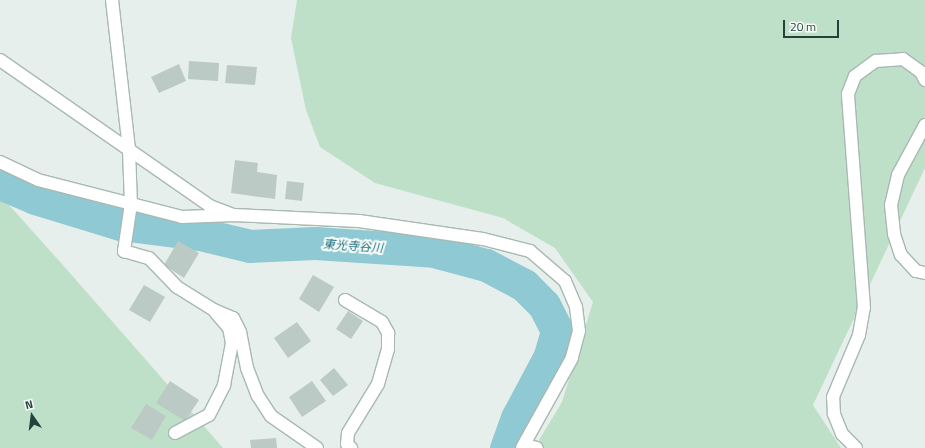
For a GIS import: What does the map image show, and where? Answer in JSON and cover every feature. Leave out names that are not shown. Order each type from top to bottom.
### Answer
[{"type":"street","points":[[112,0],[129,150],[130,210],[124,251],[149,258],[177,287],[214,310],[233,318],[240,332],[246,368],[258,396],[271,416],[317,448]]},
{"type":"street","points":[[856,448],[842,434],[834,414],[833,397],[859,336],[864,308],[848,94],[855,76],[876,61],[903,59],[921,72],[925,80]]},
{"type":"street","points":[[0,60],[210,206],[234,215]]},
{"type":"street","points":[[925,125],[898,175],[891,205],[894,234],[901,255],[916,271],[925,273]]},
{"type":"street","points":[[0,162],[38,180],[130,210],[182,217],[234,215],[359,221],[425,229],[530,251],[565,281],[576,307],[579,331],[572,358],[523,446],[537,448]]},
{"type":"street","points":[[345,300],[382,322],[388,333],[388,349],[378,384],[348,433],[348,444],[351,448]]},
{"type":"street","points":[[174,432],[209,415],[224,385],[232,344],[229,328],[214,310]]},
{"type":"green space","points":[[297,0],[925,0],[925,168],[813,405],[841,448],[544,448],[539,440],[562,402],[593,302],[555,248],[503,218],[375,183],[320,147],[306,110],[291,38]]},
{"type":"green space","points":[[0,195],[62,264],[223,448],[0,448]]},
{"type":"building","points":[[189,61],[219,63],[218,81],[188,79]]},
{"type":"building","points":[[179,64],[186,81],[159,93],[151,77]]},
{"type":"building","points":[[227,65],[257,67],[255,85],[225,83]]},
{"type":"building","points":[[235,160],[258,163],[257,172],[277,175],[275,199],[231,193]]},
{"type":"building","points":[[287,181],[304,183],[302,201],[285,199]]},
{"type":"building","points":[[178,241],[199,253],[184,278],[164,265]]},
{"type":"building","points":[[313,275],[334,287],[319,312],[299,299]]},
{"type":"building","points":[[144,285],[165,297],[150,322],[129,310]]},
{"type":"building","points":[[348,311],[363,321],[351,339],[336,329]]},
{"type":"building","points":[[297,322],[311,341],[288,358],[274,338]]},
{"type":"building","points":[[334,368],[348,385],[333,396],[320,380]]},
{"type":"building","points":[[170,381],[199,400],[185,421],[156,403]]},
{"type":"building","points":[[312,381],[326,401],[302,417],[289,397]]},
{"type":"building","points":[[146,404],[166,416],[152,440],[131,428]]},
{"type":"building","points":[[276,438],[277,448],[251,448],[250,440]]},
{"type":"waterway","name":"東光寺谷川","points":[[0,183],[35,198],[120,224],[200,234],[250,246],[315,243],[434,251],[486,265],[524,285],[544,305],[557,331],[550,356],[517,418],[506,448]]}]
